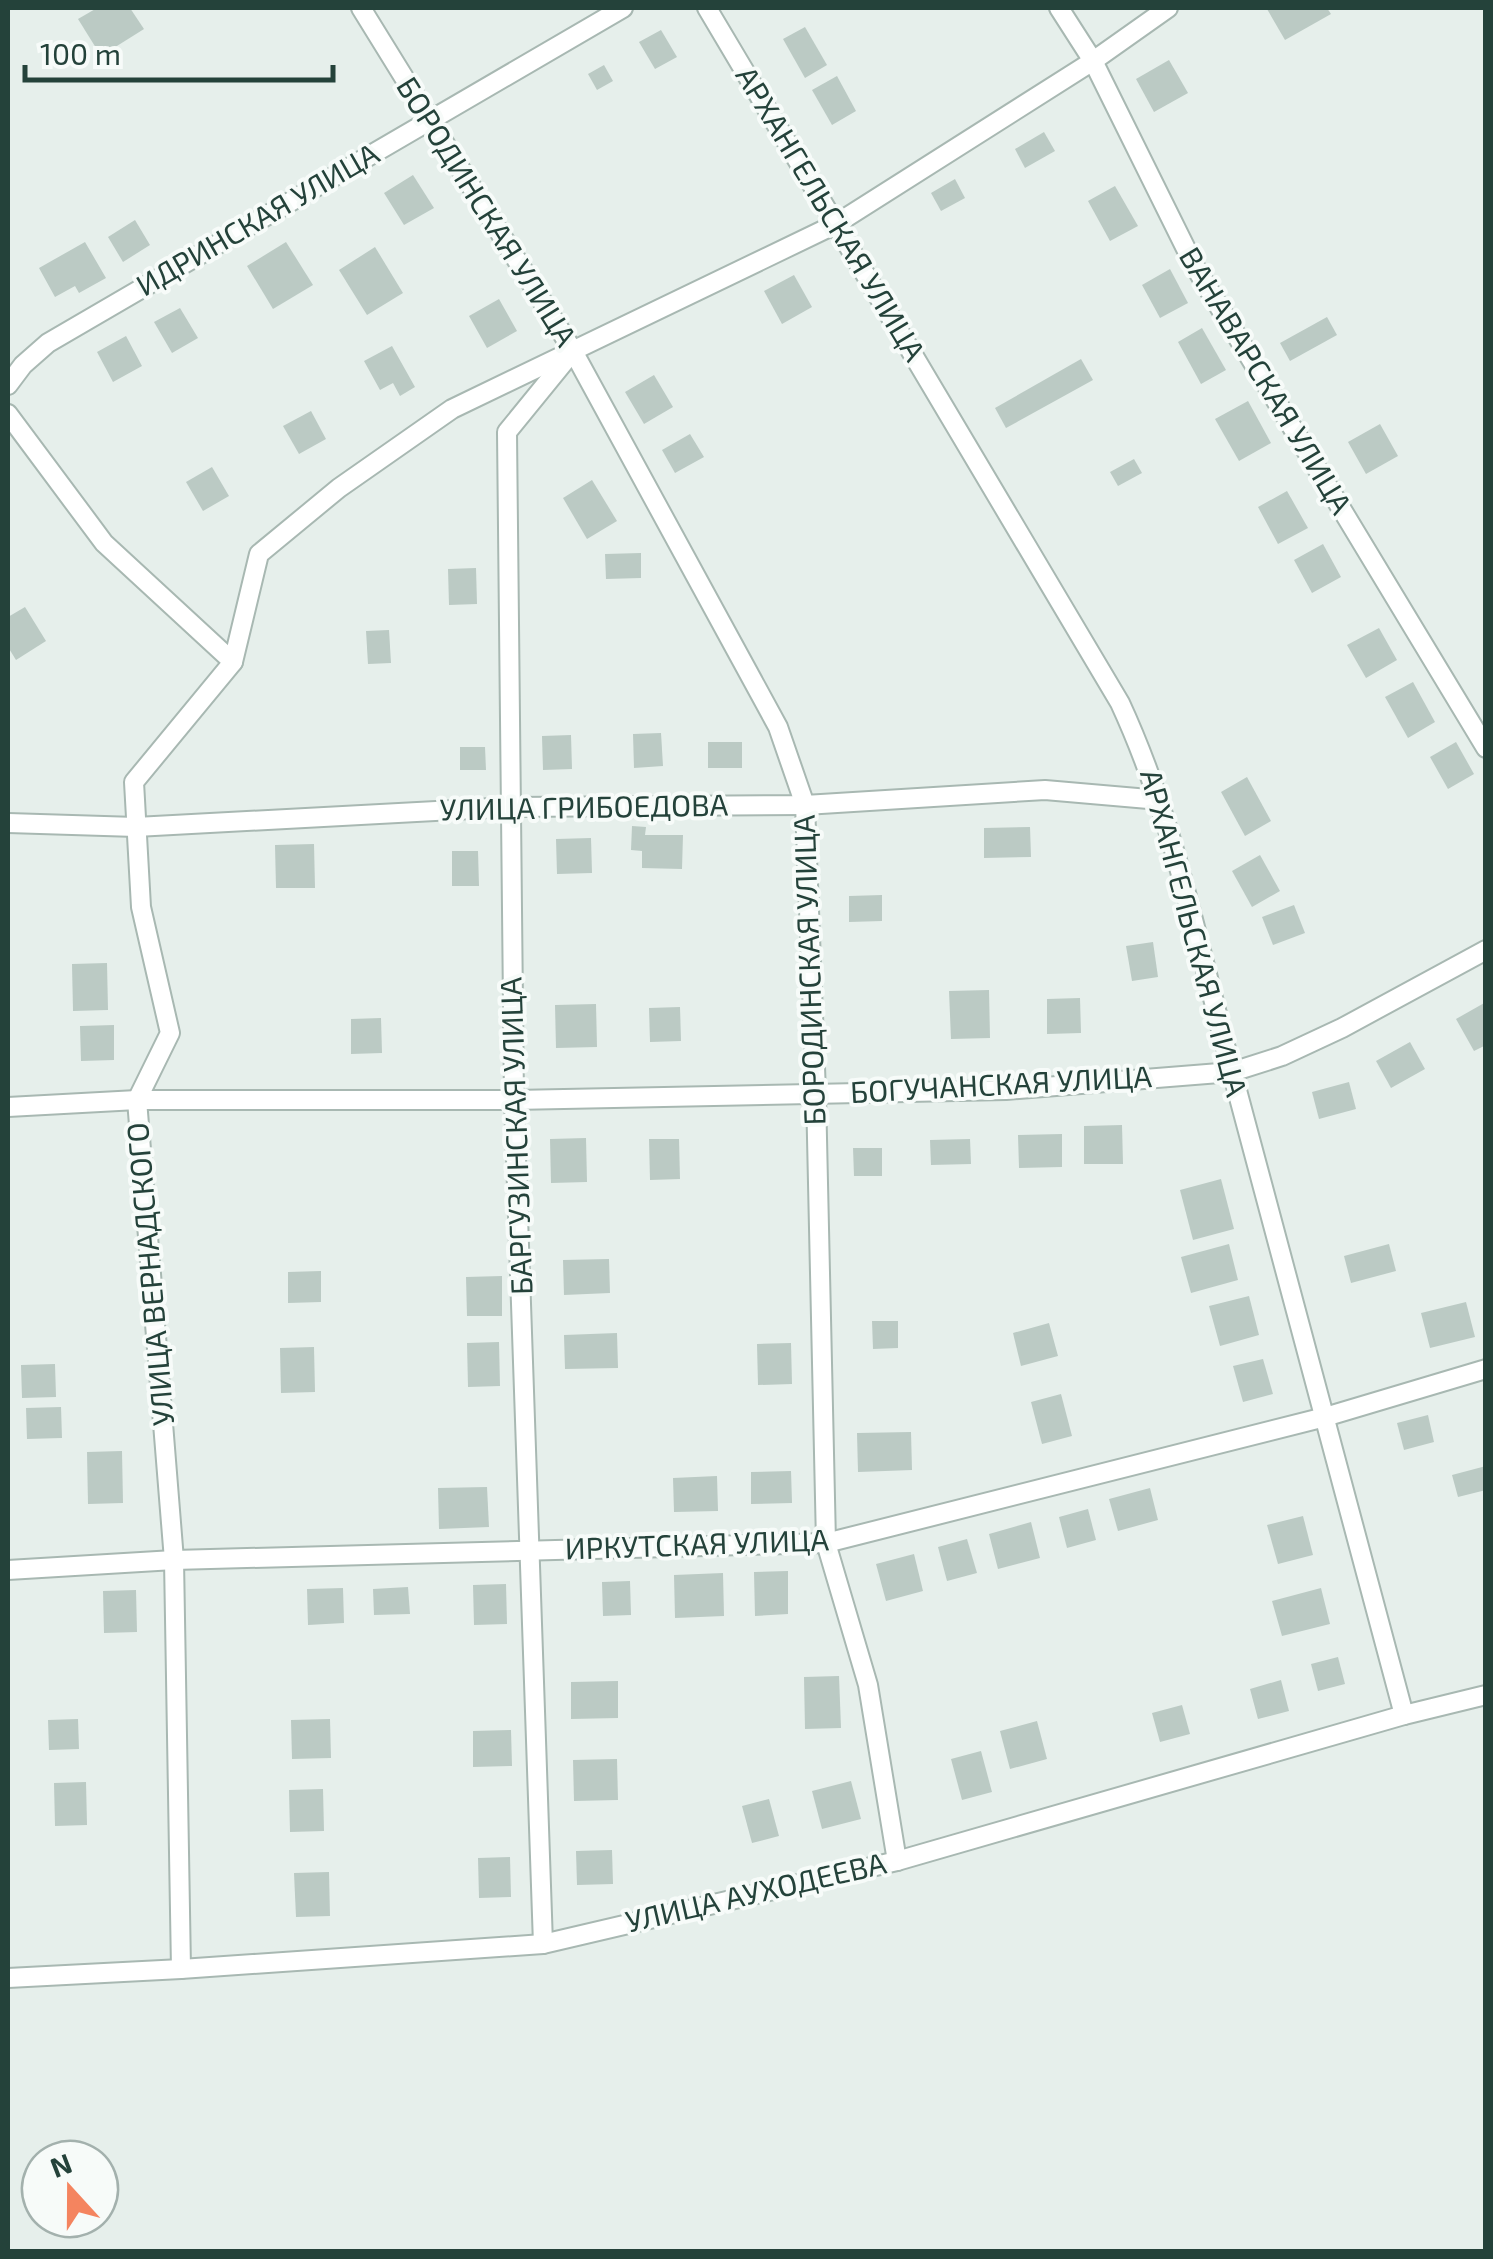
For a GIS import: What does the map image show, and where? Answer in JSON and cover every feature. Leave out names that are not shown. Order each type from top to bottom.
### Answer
[{"type":"street","name":"БОРОДИНСКАЯ УЛИЦА","points":[[361,8],[573,351],[778,727],[805,805],[826,1543],[868,1685],[897,1861]]},
{"type":"street","name":"ИДРИНСКАЯ УЛИЦА","points":[[8,385],[23,364],[48,343],[623,8]]},
{"type":"street","name":"АРХАНГЕЛЬСКАЯ УЛИЦА","points":[[707,8],[1120,704],[1146,759],[1404,1715]]},
{"type":"street","name":"ВАНАВАРСКАЯ УЛИЦА","points":[[1059,8],[1093,61],[1194,265],[1486,748]]},
{"type":"street","points":[[8,414],[104,543],[233,662],[259,554],[339,488],[452,409],[836,224],[1093,61],[1168,8]]},
{"type":"street","name":"БАРГУЗИНСКАЯ УЛИЦА","points":[[543,1944],[514,1100],[508,432],[573,351]]},
{"type":"street","name":"УЛИЦА ВЕРНАДСКОГО","points":[[181,1970],[174,1560],[137,1100],[170,1033],[141,907],[134,782],[233,662]]},
{"type":"street","name":"УЛИЦА ГРИБОЕДОВА","points":[[8,823],[136,827],[511,807],[805,805],[1045,790],[1160,800]]},
{"type":"street","name":"БОГУЧАНСКАЯ УЛИЦА","points":[[8,1107],[137,1100],[514,1100],[1006,1090],[1232,1072],[1282,1056],[1342,1028],[1486,950]]},
{"type":"street","name":"ИРКУТСКАЯ УЛИЦА","points":[[8,1570],[174,1560],[826,1543],[1325,1418],[1486,1369]]},
{"type":"street","name":"УЛИЦА АУХОДЕЕВА","points":[[8,1978],[543,1944],[897,1861],[1486,1695]]},
{"type":"building","points":[[97,8],[130,8],[144,29],[101,56],[78,19]]},
{"type":"building","points":[[1327,8],[1331,14],[1285,40],[1267,9]]},
{"type":"building","points":[[805,27],[827,65],[805,78],[783,39]]},
{"type":"building","points":[[661,30],[677,57],[655,69],[639,42]]},
{"type":"building","points":[[1169,60],[1188,93],[1154,112],[1136,79]]},
{"type":"building","points":[[604,65],[613,81],[597,90],[588,74]]},
{"type":"building","points":[[837,76],[856,111],[832,125],[812,90]]},
{"type":"building","points":[[1044,132],[1055,151],[1025,168],[1015,149]]},
{"type":"building","points":[[413,175],[434,208],[404,225],[384,193]]},
{"type":"building","points":[[955,179],[965,198],[941,211],[931,193]]},
{"type":"building","points":[[1115,186],[1138,226],[1110,241],[1088,201]]},
{"type":"building","points":[[135,220],[150,245],[123,262],[108,237]]},
{"type":"building","points":[[85,242],[106,278],[79,293],[75,286],[55,297],[39,268]]},
{"type":"building","points":[[286,242],[313,285],[273,309],[247,266]]},
{"type":"building","points":[[375,247],[403,293],[367,315],[339,270]]},
{"type":"building","points":[[1170,269],[1188,303],[1160,318],[1142,285]]},
{"type":"building","points":[[794,275],[812,307],[782,324],[764,291]]},
{"type":"building","points":[[499,299],[517,331],[487,348],[469,316]]},
{"type":"building","points":[[180,308],[198,338],[172,353],[154,322]]},
{"type":"building","points":[[1327,317],[1337,335],[1290,361],[1280,343]]},
{"type":"building","points":[[1202,328],[1226,370],[1201,384],[1178,342]]},
{"type":"building","points":[[126,336],[142,366],[113,382],[97,352]]},
{"type":"building","points":[[392,346],[415,387],[400,396],[393,383],[380,390],[364,361]]},
{"type":"building","points":[[1081,359],[1093,380],[1006,428],[995,408]]},
{"type":"building","points":[[654,375],[673,407],[644,424],[625,392]]},
{"type":"building","points":[[1248,401],[1271,443],[1239,461],[1215,419]]},
{"type":"building","points":[[311,411],[326,439],[299,454],[283,426]]},
{"type":"building","points":[[1380,424],[1398,456],[1366,474],[1348,442]]},
{"type":"building","points":[[690,434],[704,457],[675,473],[662,450]]},
{"type":"building","points":[[1134,459],[1142,473],[1118,486],[1110,472]]},
{"type":"building","points":[[212,467],[229,496],[203,511],[186,482]]},
{"type":"building","points":[[592,480],[617,521],[587,539],[563,498]]},
{"type":"building","points":[[1287,491],[1308,528],[1278,544],[1258,507]]},
{"type":"building","points":[[1323,544],[1341,577],[1312,593],[1294,560]]},
{"type":"building","points":[[641,553],[641,578],[606,579],[605,554]]},
{"type":"building","points":[[476,568],[477,604],[449,605],[448,569]]},
{"type":"building","points":[[25,607],[46,641],[16,660],[8,647],[8,617]]},
{"type":"building","points":[[1379,628],[1397,660],[1366,678],[1347,645]]},
{"type":"building","points":[[389,630],[391,663],[368,664],[366,631]]},
{"type":"building","points":[[1413,682],[1435,722],[1408,738],[1385,697]]},
{"type":"building","points":[[661,733],[663,766],[634,768],[633,734]]},
{"type":"building","points":[[571,735],[572,769],[543,770],[542,736]]},
{"type":"building","points":[[708,742],[742,742],[742,768],[708,768]]},
{"type":"building","points":[[1456,742],[1474,774],[1448,789],[1430,757]]},
{"type":"building","points":[[460,747],[485,747],[486,770],[460,770]]},
{"type":"building","points":[[1247,777],[1271,821],[1245,836],[1221,792]]},
{"type":"building","points":[[632,826],[646,827],[645,835],[683,835],[682,869],[642,868],[642,851],[631,850]]},
{"type":"building","points":[[1030,827],[1031,857],[984,858],[984,828]]},
{"type":"building","points":[[591,838],[592,873],[557,874],[556,839]]},
{"type":"building","points":[[314,844],[315,888],[276,888],[275,845]]},
{"type":"building","points":[[452,851],[478,851],[479,886],[452,886]]},
{"type":"building","points":[[1260,855],[1280,891],[1252,907],[1232,871]]},
{"type":"building","points":[[882,895],[882,921],[849,922],[849,896]]},
{"type":"building","points":[[1294,905],[1305,933],[1273,945],[1262,917]]},
{"type":"building","points":[[1153,942],[1158,977],[1132,981],[1126,946]]},
{"type":"building","points":[[107,963],[108,1010],[73,1011],[72,964]]},
{"type":"building","points":[[989,990],[990,1038],[951,1039],[949,991]]},
{"type":"building","points":[[1080,998],[1081,1033],[1047,1034],[1047,999]]},
{"type":"building","points":[[1486,1002],[1486,1045],[1474,1051],[1456,1019]]},
{"type":"building","points":[[596,1004],[597,1047],[556,1048],[555,1005]]},
{"type":"building","points":[[680,1007],[681,1041],[650,1042],[649,1008]]},
{"type":"building","points":[[381,1018],[382,1053],[351,1054],[351,1019]]},
{"type":"building","points":[[114,1025],[114,1060],[81,1061],[80,1026]]},
{"type":"building","points":[[1410,1042],[1425,1069],[1391,1088],[1376,1061]]},
{"type":"building","points":[[1349,1082],[1356,1109],[1319,1119],[1312,1092]]},
{"type":"building","points":[[1122,1125],[1123,1164],[1084,1164],[1084,1126]]},
{"type":"building","points":[[1062,1134],[1062,1167],[1019,1168],[1018,1135]]},
{"type":"building","points":[[586,1138],[587,1182],[551,1183],[550,1139]]},
{"type":"building","points":[[649,1139],[679,1139],[680,1179],[650,1180]]},
{"type":"building","points":[[970,1139],[971,1164],[931,1165],[930,1140]]},
{"type":"building","points":[[853,1148],[882,1148],[882,1176],[854,1176]]},
{"type":"building","points":[[1221,1179],[1234,1229],[1193,1240],[1180,1190]]},
{"type":"building","points":[[1229,1244],[1238,1280],[1191,1293],[1181,1257]]},
{"type":"building","points":[[1389,1244],[1396,1271],[1351,1283],[1344,1256]]},
{"type":"building","points":[[609,1259],[610,1293],[564,1295],[563,1260]]},
{"type":"building","points":[[321,1271],[321,1302],[288,1303],[288,1272]]},
{"type":"building","points":[[502,1276],[502,1316],[467,1316],[466,1277]]},
{"type":"building","points":[[1249,1296],[1259,1335],[1220,1346],[1209,1306]]},
{"type":"building","points":[[1466,1302],[1475,1337],[1430,1348],[1421,1313]]},
{"type":"building","points":[[872,1321],[898,1321],[898,1348],[873,1349]]},
{"type":"building","points":[[1049,1323],[1058,1356],[1021,1366],[1013,1333]]},
{"type":"building","points":[[617,1333],[618,1368],[565,1369],[564,1335]]},
{"type":"building","points":[[499,1342],[500,1386],[468,1387],[467,1343]]},
{"type":"building","points":[[791,1343],[792,1384],[758,1385],[757,1344]]},
{"type":"building","points":[[314,1347],[315,1392],[281,1393],[280,1348]]},
{"type":"building","points":[[1263,1359],[1273,1394],[1243,1402],[1233,1366]]},
{"type":"building","points":[[55,1364],[56,1397],[22,1398],[21,1365]]},
{"type":"building","points":[[1061,1394],[1072,1436],[1042,1444],[1031,1402]]},
{"type":"building","points":[[61,1407],[62,1438],[27,1439],[26,1408]]},
{"type":"building","points":[[1428,1415],[1434,1442],[1404,1450],[1397,1423]]},
{"type":"building","points":[[911,1432],[912,1470],[858,1472],[857,1433]]},
{"type":"building","points":[[122,1451],[123,1503],[88,1504],[87,1452]]},
{"type":"building","points":[[1486,1466],[1486,1490],[1458,1497],[1452,1475]]},
{"type":"building","points":[[791,1471],[792,1503],[751,1504],[751,1472]]},
{"type":"building","points":[[717,1476],[718,1511],[674,1512],[673,1478]]},
{"type":"building","points":[[487,1487],[489,1527],[439,1529],[438,1488]]},
{"type":"building","points":[[1150,1488],[1158,1520],[1118,1531],[1109,1499]]},
{"type":"building","points":[[1088,1509],[1096,1540],[1067,1548],[1059,1517]]},
{"type":"building","points":[[1303,1516],[1313,1555],[1278,1564],[1267,1525]]},
{"type":"building","points":[[1031,1522],[1040,1558],[998,1569],[989,1534]]},
{"type":"building","points":[[967,1539],[977,1573],[947,1581],[938,1547]]},
{"type":"building","points":[[914,1554],[923,1591],[886,1601],[876,1564]]},
{"type":"building","points":[[788,1571],[788,1614],[755,1616],[754,1572]]},
{"type":"building","points":[[723,1573],[724,1616],[675,1618],[674,1575]]},
{"type":"building","points":[[630,1581],[631,1615],[603,1616],[602,1582]]},
{"type":"building","points":[[506,1584],[507,1624],[474,1625],[473,1585]]},
{"type":"building","points":[[408,1587],[410,1614],[374,1615],[373,1589]]},
{"type":"building","points":[[343,1588],[344,1623],[308,1625],[307,1589]]},
{"type":"building","points":[[1321,1588],[1330,1624],[1282,1636],[1272,1601]]},
{"type":"building","points":[[136,1590],[137,1632],[104,1633],[103,1591]]},
{"type":"building","points":[[1338,1657],[1345,1684],[1318,1691],[1311,1664]]},
{"type":"building","points":[[839,1676],[841,1728],[805,1729],[804,1677]]},
{"type":"building","points":[[1281,1680],[1289,1711],[1258,1719],[1250,1689]]},
{"type":"building","points":[[618,1681],[618,1718],[571,1719],[571,1682]]},
{"type":"building","points":[[1182,1705],[1190,1734],[1160,1742],[1152,1713]]},
{"type":"building","points":[[78,1719],[79,1749],[49,1750],[48,1720]]},
{"type":"building","points":[[330,1719],[331,1758],[292,1759],[291,1720]]},
{"type":"building","points":[[1037,1721],[1047,1759],[1010,1769],[1000,1731]]},
{"type":"building","points":[[511,1730],[512,1766],[473,1767],[473,1731]]},
{"type":"building","points":[[981,1751],[992,1792],[962,1800],[951,1759]]},
{"type":"building","points":[[617,1759],[618,1800],[574,1801],[573,1760]]},
{"type":"building","points":[[851,1781],[861,1819],[822,1829],[812,1791]]},
{"type":"building","points":[[86,1782],[87,1825],[55,1826],[54,1783]]},
{"type":"building","points":[[323,1789],[324,1831],[290,1832],[289,1790]]},
{"type":"building","points":[[769,1799],[779,1836],[752,1843],[742,1806]]},
{"type":"building","points":[[612,1850],[613,1884],[577,1885],[576,1851]]},
{"type":"building","points":[[510,1857],[511,1897],[479,1898],[478,1858]]},
{"type":"building","points":[[329,1872],[330,1916],[296,1917],[294,1873]]}]
